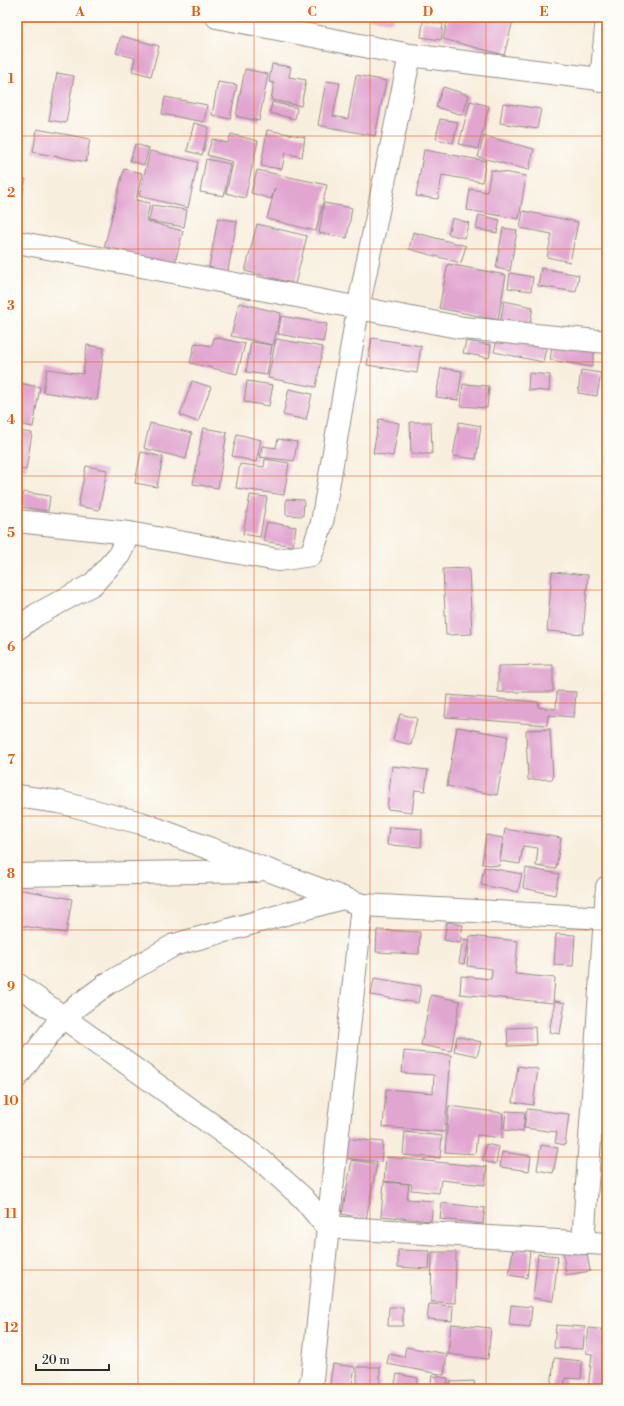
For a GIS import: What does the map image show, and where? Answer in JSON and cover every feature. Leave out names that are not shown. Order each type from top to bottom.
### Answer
[{"type":"street","points":[[217,17],[410,55],[604,80],[607,17]]},
{"type":"street","points":[[17,521],[129,533],[278,560],[311,555],[322,523],[358,309],[410,55]]},
{"type":"street","points":[[17,242],[462,328],[607,342]]},
{"type":"street","points":[[17,629],[36,615],[93,584],[120,555],[129,533]]},
{"type":"street","points":[[17,796],[59,802],[141,822],[352,902]]},
{"type":"street","points":[[17,875],[270,871]]},
{"type":"street","points":[[583,1242],[607,887]]},
{"type":"street","points":[[308,1389],[312,1379],[327,1227],[352,902]]},
{"type":"street","points":[[17,1076],[62,1017],[107,984],[174,945],[220,931],[352,902],[606,918]]},
{"type":"street","points":[[17,984],[261,1160],[303,1198],[327,1227],[607,1244]]},
{"type":"building","points":[[370,17],[393,17],[393,22],[370,19]]},
{"type":"building","points":[[448,17],[514,17],[504,55],[443,39]]},
{"type":"building","points":[[423,21],[443,24],[441,40],[421,37]]},
{"type":"building","points":[[121,36],[159,46],[151,76],[132,71],[135,58],[116,53]]},
{"type":"building","points":[[272,64],[291,67],[289,77],[306,80],[301,106],[271,100],[274,83],[269,82]]},
{"type":"building","points":[[245,69],[268,74],[259,121],[236,116]]},
{"type":"building","points":[[57,73],[74,76],[66,123],[49,120]]},
{"type":"building","points":[[356,75],[386,81],[375,136],[318,125],[326,81],[340,83],[333,116],[348,119]]},
{"type":"building","points":[[218,82],[237,85],[230,119],[212,115]]},
{"type":"building","points":[[443,87],[469,95],[463,115],[436,107]]},
{"type":"building","points":[[165,97],[207,105],[204,122],[162,114]]},
{"type":"building","points":[[470,101],[489,106],[478,149],[459,144]]},
{"type":"building","points":[[272,102],[297,108],[295,119],[270,113]]},
{"type":"building","points":[[503,103],[541,109],[537,129],[500,123]]},
{"type":"building","points":[[440,119],[458,122],[453,143],[436,139]]},
{"type":"building","points":[[194,123],[209,127],[202,155],[187,151]]},
{"type":"building","points":[[37,129],[90,139],[86,162],[33,152]]},
{"type":"building","points":[[267,130],[305,137],[302,157],[285,153],[282,169],[261,166]]},
{"type":"building","points":[[231,134],[258,141],[245,198],[226,193],[233,162],[207,155],[212,139],[228,143]]},
{"type":"building","points":[[484,136],[534,149],[529,170],[478,157]]},
{"type":"building","points":[[135,144],[149,148],[144,165],[130,161]]},
{"type":"building","points":[[424,150],[486,161],[482,182],[442,175],[438,199],[416,196]]},
{"type":"building","points":[[150,151],[198,162],[188,208],[139,196]]},
{"type":"building","points":[[206,159],[230,164],[224,196],[200,192]]},
{"type":"building","points":[[124,169],[142,173],[136,200],[150,203],[146,221],[183,231],[174,266],[104,248]]},
{"type":"building","points":[[257,170],[327,185],[316,231],[267,219],[275,188],[271,199],[251,193]]},
{"type":"building","points":[[491,170],[526,176],[519,219],[467,210],[470,189],[487,192]]},
{"type":"building","points":[[17,177],[26,179],[22,195],[17,194]]},
{"type":"building","points":[[324,203],[352,208],[347,238],[319,233]]},
{"type":"building","points":[[152,205],[187,210],[184,227],[149,221]]},
{"type":"building","points":[[523,211],[578,222],[570,262],[547,257],[552,234],[520,228]]},
{"type":"building","points":[[479,215],[500,220],[497,233],[476,229]]},
{"type":"building","points":[[218,218],[237,221],[227,276],[208,273]]},
{"type":"building","points":[[452,218],[469,223],[464,238],[448,234]]},
{"type":"building","points":[[257,224],[307,236],[295,284],[245,271]]},
{"type":"building","points":[[503,228],[517,230],[510,271],[496,268]]},
{"type":"building","points":[[413,232],[466,246],[461,263],[409,249]]},
{"type":"building","points":[[448,264],[506,275],[498,320],[439,308]]},
{"type":"building","points":[[541,268],[579,275],[576,292],[538,286]]},
{"type":"building","points":[[510,273],[533,277],[531,291],[508,288]]},
{"type":"building","points":[[504,301],[533,307],[529,329],[500,324]]},
{"type":"building","points":[[239,303],[281,313],[273,345],[231,336]]},
{"type":"building","points":[[281,316],[327,324],[323,342],[278,334]]},
{"type":"building","points":[[498,335],[547,344],[543,362],[494,352]]},
{"type":"building","points":[[214,337],[245,344],[237,374],[190,363],[195,343],[212,346]]},
{"type":"building","points":[[372,338],[421,346],[417,373],[367,365]]},
{"type":"building","points":[[276,339],[323,347],[316,387],[268,378]]},
{"type":"building","points":[[466,341],[491,345],[489,358],[463,353]]},
{"type":"building","points":[[553,341],[595,348],[592,367],[550,360]]},
{"type":"building","points":[[251,342],[272,345],[267,375],[246,372]]},
{"type":"building","points":[[87,345],[104,348],[97,400],[43,392],[47,369],[83,374]]},
{"type":"building","points":[[441,368],[462,371],[458,400],[436,397]]},
{"type":"building","points":[[581,370],[601,373],[597,396],[578,393]]},
{"type":"building","points":[[529,373],[550,375],[549,391],[528,390]]},
{"type":"building","points":[[192,381],[211,387],[198,422],[180,415]]},
{"type":"building","points":[[247,381],[273,385],[269,406],[244,402]]},
{"type":"building","points":[[18,383],[40,387],[33,427],[17,424]]},
{"type":"building","points":[[463,384],[489,386],[487,408],[461,406]]},
{"type":"building","points":[[289,389],[312,394],[306,420],[283,415]]},
{"type":"building","points":[[379,419],[399,423],[393,456],[373,453]]},
{"type":"building","points":[[410,422],[431,422],[432,454],[411,454]]},
{"type":"building","points":[[459,422],[481,426],[476,459],[453,456]]},
{"type":"building","points":[[150,423],[192,433],[186,459],[144,448]]},
{"type":"building","points":[[203,428],[227,432],[218,488],[193,484]]},
{"type":"building","points":[[17,431],[32,433],[26,470],[17,469]]},
{"type":"building","points":[[237,434],[261,440],[256,462],[232,456]]},
{"type":"building","points":[[278,439],[297,442],[294,461],[260,457],[262,446],[276,448]]},
{"type":"building","points":[[141,452],[163,457],[157,487],[135,483]]},
{"type":"building","points":[[265,459],[289,463],[284,495],[236,488],[240,464],[264,467]]},
{"type":"building","points":[[86,466],[107,470],[99,510],[78,506]]},
{"type":"building","points":[[23,492],[50,496],[48,511],[20,507]]},
{"type":"building","points":[[250,495],[267,497],[260,537],[243,534]]},
{"type":"building","points":[[286,499],[304,500],[303,516],[286,515]]},
{"type":"building","points":[[267,522],[296,527],[293,546],[263,541]]},
{"type":"building","points":[[469,568],[472,634],[446,635],[443,569]]},
{"type":"building","points":[[552,572],[588,575],[583,634],[547,631]]},
{"type":"building","points":[[553,665],[553,692],[498,692],[498,666]]},
{"type":"building","points":[[557,691],[576,692],[574,717],[548,715],[547,725],[445,717],[447,695],[539,702],[538,707],[556,709]]},
{"type":"building","points":[[400,714],[417,718],[411,745],[393,740]]},
{"type":"building","points":[[457,727],[508,736],[497,795],[447,786]]},
{"type":"building","points":[[550,729],[553,779],[528,780],[526,730]]},
{"type":"building","points":[[392,766],[428,770],[425,791],[415,790],[412,812],[387,809]]},
{"type":"building","points":[[389,827],[422,829],[421,847],[387,845]]},
{"type":"building","points":[[505,829],[561,838],[556,869],[536,866],[538,848],[523,846],[520,864],[500,861]]},
{"type":"building","points":[[486,835],[503,838],[499,866],[482,864]]},
{"type":"building","points":[[484,867],[522,874],[518,892],[481,885]]},
{"type":"building","points":[[526,868],[559,874],[555,895],[523,888]]},
{"type":"building","points":[[17,889],[72,899],[66,933],[17,925]]},
{"type":"building","points":[[447,922],[463,925],[460,943],[444,940]]},
{"type":"building","points":[[377,930],[420,932],[419,954],[376,952]]},
{"type":"building","points":[[556,934],[575,935],[573,966],[554,965]]},
{"type":"building","points":[[470,936],[518,941],[515,974],[555,978],[553,1003],[460,994],[461,976],[491,979],[492,969],[467,966]]},
{"type":"building","points":[[463,939],[469,940],[464,964],[459,963]]},
{"type":"building","points":[[374,978],[421,986],[418,1003],[371,995]]},
{"type":"building","points":[[431,995],[460,1001],[451,1051],[421,1045]]},
{"type":"building","points":[[555,1001],[565,1003],[560,1034],[549,1032]]},
{"type":"building","points":[[535,1027],[536,1045],[508,1046],[507,1028]]},
{"type":"building","points":[[457,1036],[481,1042],[477,1056],[454,1051]]},
{"type":"building","points":[[404,1051],[451,1055],[445,1132],[383,1127],[386,1089],[433,1093],[434,1075],[402,1073]]},
{"type":"building","points":[[518,1066],[538,1069],[533,1105],[513,1102]]},
{"type":"building","points":[[449,1106],[503,1113],[502,1138],[477,1135],[475,1154],[445,1152]]},
{"type":"building","points":[[527,1109],[569,1114],[565,1145],[555,1143],[557,1132],[524,1128]]},
{"type":"building","points":[[506,1111],[525,1112],[523,1132],[504,1130]]},
{"type":"building","points":[[405,1132],[442,1136],[440,1158],[403,1155]]},
{"type":"building","points":[[344,1138],[383,1142],[381,1162],[342,1158]]},
{"type":"building","points":[[486,1144],[499,1147],[496,1164],[483,1161]]},
{"type":"building","points":[[541,1145],[558,1148],[553,1173],[537,1170]]},
{"type":"building","points":[[502,1152],[531,1156],[529,1171],[500,1167]]},
{"type":"building","points":[[386,1157],[487,1167],[485,1185],[441,1180],[439,1193],[411,1190],[412,1184],[384,1181]]},
{"type":"building","points":[[352,1160],[377,1164],[366,1219],[342,1214]]},
{"type":"building","points":[[384,1182],[409,1184],[407,1199],[433,1201],[431,1221],[381,1216]]},
{"type":"building","points":[[442,1203],[485,1208],[483,1224],[440,1219]]},
{"type":"building","points":[[586,1248],[590,1271],[566,1275],[563,1252]]},
{"type":"building","points":[[513,1249],[530,1251],[527,1278],[509,1275]]},
{"type":"building","points":[[398,1250],[430,1251],[429,1269],[398,1267]]},
{"type":"building","points":[[432,1252],[456,1252],[455,1303],[431,1302]]},
{"type":"building","points":[[538,1254],[558,1256],[553,1301],[533,1298]]},
{"type":"building","points":[[429,1304],[453,1306],[452,1321],[427,1319]]},
{"type":"building","points":[[511,1305],[532,1307],[530,1327],[509,1325]]},
{"type":"building","points":[[389,1307],[403,1307],[403,1326],[388,1326]]},
{"type":"building","points":[[451,1324],[491,1328],[488,1359],[448,1354]]},
{"type":"building","points":[[556,1325],[585,1327],[583,1349],[554,1348]]},
{"type":"building","points":[[589,1328],[607,1330],[607,1389],[588,1389],[592,1354],[586,1353]]},
{"type":"building","points":[[406,1347],[447,1354],[444,1375],[387,1364],[389,1354],[404,1357]]},
{"type":"building","points":[[554,1358],[582,1361],[581,1379],[565,1378],[564,1389],[551,1389]]},
{"type":"building","points":[[333,1364],[355,1367],[351,1389],[329,1389]]},
{"type":"building","points":[[357,1367],[380,1367],[380,1389],[357,1389]]},
{"type":"building","points":[[397,1374],[418,1378],[416,1389],[394,1389]]},
{"type":"building","points":[[432,1376],[448,1378],[446,1389],[430,1389]]},
{"type":"building","points":[[474,1381],[475,1389],[451,1389],[450,1382]]}]
